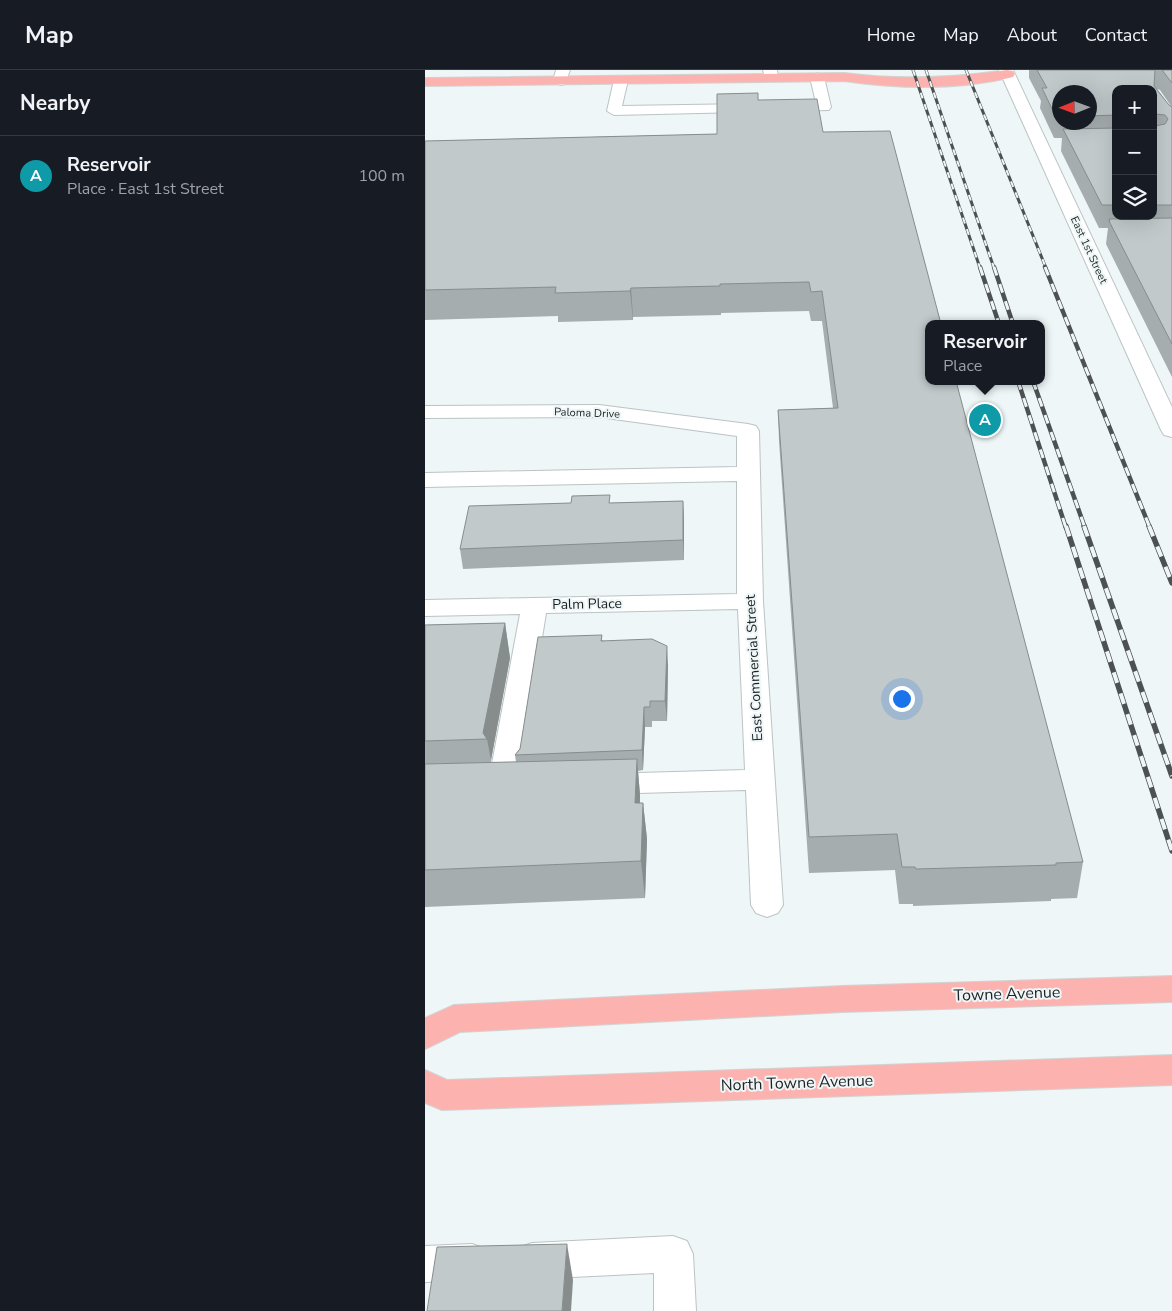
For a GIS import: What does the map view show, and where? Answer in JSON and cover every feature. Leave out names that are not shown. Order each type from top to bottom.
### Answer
[{"type":"main road","points":[[425,82],[561,75],[621,80],[771,74],[817,77],[869,70],[933,70]]},
{"type":"main road","points":[[969,70],[1027,73]]},
{"type":"main road","points":[[843,73],[870,82],[971,81],[1007,72]]},
{"type":"main road","name":"Towne Avenue","points":[[425,1035],[454,1019],[842,999],[1172,989]]},
{"type":"main road","name":"North Towne Avenue","points":[[425,1085],[442,1095],[1172,1070]]},
{"type":"street","name":"East 1st Street","points":[[1007,72],[1050,145],[1083,236],[1172,430]]},
{"type":"street","points":[[621,80],[613,111],[824,107],[817,77]]},
{"type":"street","points":[[1083,236],[1104,235]]},
{"type":"street","name":"Paloma Drive","points":[[425,412],[599,411],[748,430]]},
{"type":"street","name":"East Commercial Street","points":[[748,430],[750,601],[767,905]]},
{"type":"street","points":[[425,480],[749,474]]},
{"type":"street","name":"Palm Place","points":[[425,608],[750,601]]},
{"type":"street","points":[[504,781],[534,605]]},
{"type":"street","points":[[573,785],[760,780]]},
{"type":"street","points":[[425,1264],[573,1260],[673,1254],[675,1311]]},
{"type":"building","points":[[1037,70],[1155,70],[1154,85],[1112,85],[1112,115],[1097,116],[1097,85],[1052,85],[1052,109],[1042,88],[1047,88]]},
{"type":"building","points":[[1162,70],[1172,70],[1172,83]]},
{"type":"building","points":[[1157,90],[1172,107],[1172,205],[1157,205],[1157,126],[1165,124],[1168,119],[1165,115],[1157,114]]},
{"type":"building","points":[[758,93],[758,100],[817,99],[823,132],[890,131],[940,320],[925,320],[925,385],[957,385],[1083,862],[1056,863],[1056,865],[916,869],[915,867],[902,867],[897,834],[809,837],[778,410],[838,408],[822,291],[811,292],[809,282],[720,284],[720,286],[631,288],[630,291],[555,293],[556,287],[425,290],[425,141],[717,134],[717,94]]},
{"type":"building","points":[[1097,128],[1112,128],[1112,205],[1102,205],[1064,130],[1097,130]]},
{"type":"building","points":[[1157,218],[1172,218],[1172,344],[1109,221],[1109,219],[1157,220]]},
{"type":"building","points":[[610,495],[609,503],[683,501],[683,540],[460,549],[469,506],[571,503],[572,496]]},
{"type":"building","points":[[505,623],[483,733],[487,739],[425,741],[425,625]]},
{"type":"building","points":[[602,635],[601,641],[652,639],[667,646],[665,701],[650,701],[650,707],[644,707],[642,750],[515,755],[520,749],[538,637]]},
{"type":"building","points":[[637,759],[635,803],[643,803],[641,861],[425,870],[425,764]]},
{"type":"building","points":[[567,1244],[562,1311],[427,1311],[437,1247]]},
{"type":"railway","points":[[913,70],[980,268]]},
{"type":"railway","points":[[926,70],[994,268]]},
{"type":"railway","points":[[966,70],[1046,268]]},
{"type":"railway","points":[[980,267],[998,320]]},
{"type":"railway","points":[[994,267],[1012,320]]},
{"type":"railway","points":[[1045,267],[1150,528]]},
{"type":"railway","points":[[1019,385],[1066,528]]},
{"type":"railway","points":[[1034,385],[1085,528]]},
{"type":"railway","points":[[1066,526],[1172,851]]},
{"type":"railway","points":[[1084,526],[1172,776]]},
{"type":"railway","points":[[1149,526],[1172,583]]},
{"type":"place","name":"Reservoir","points":[[985,420]]}]
